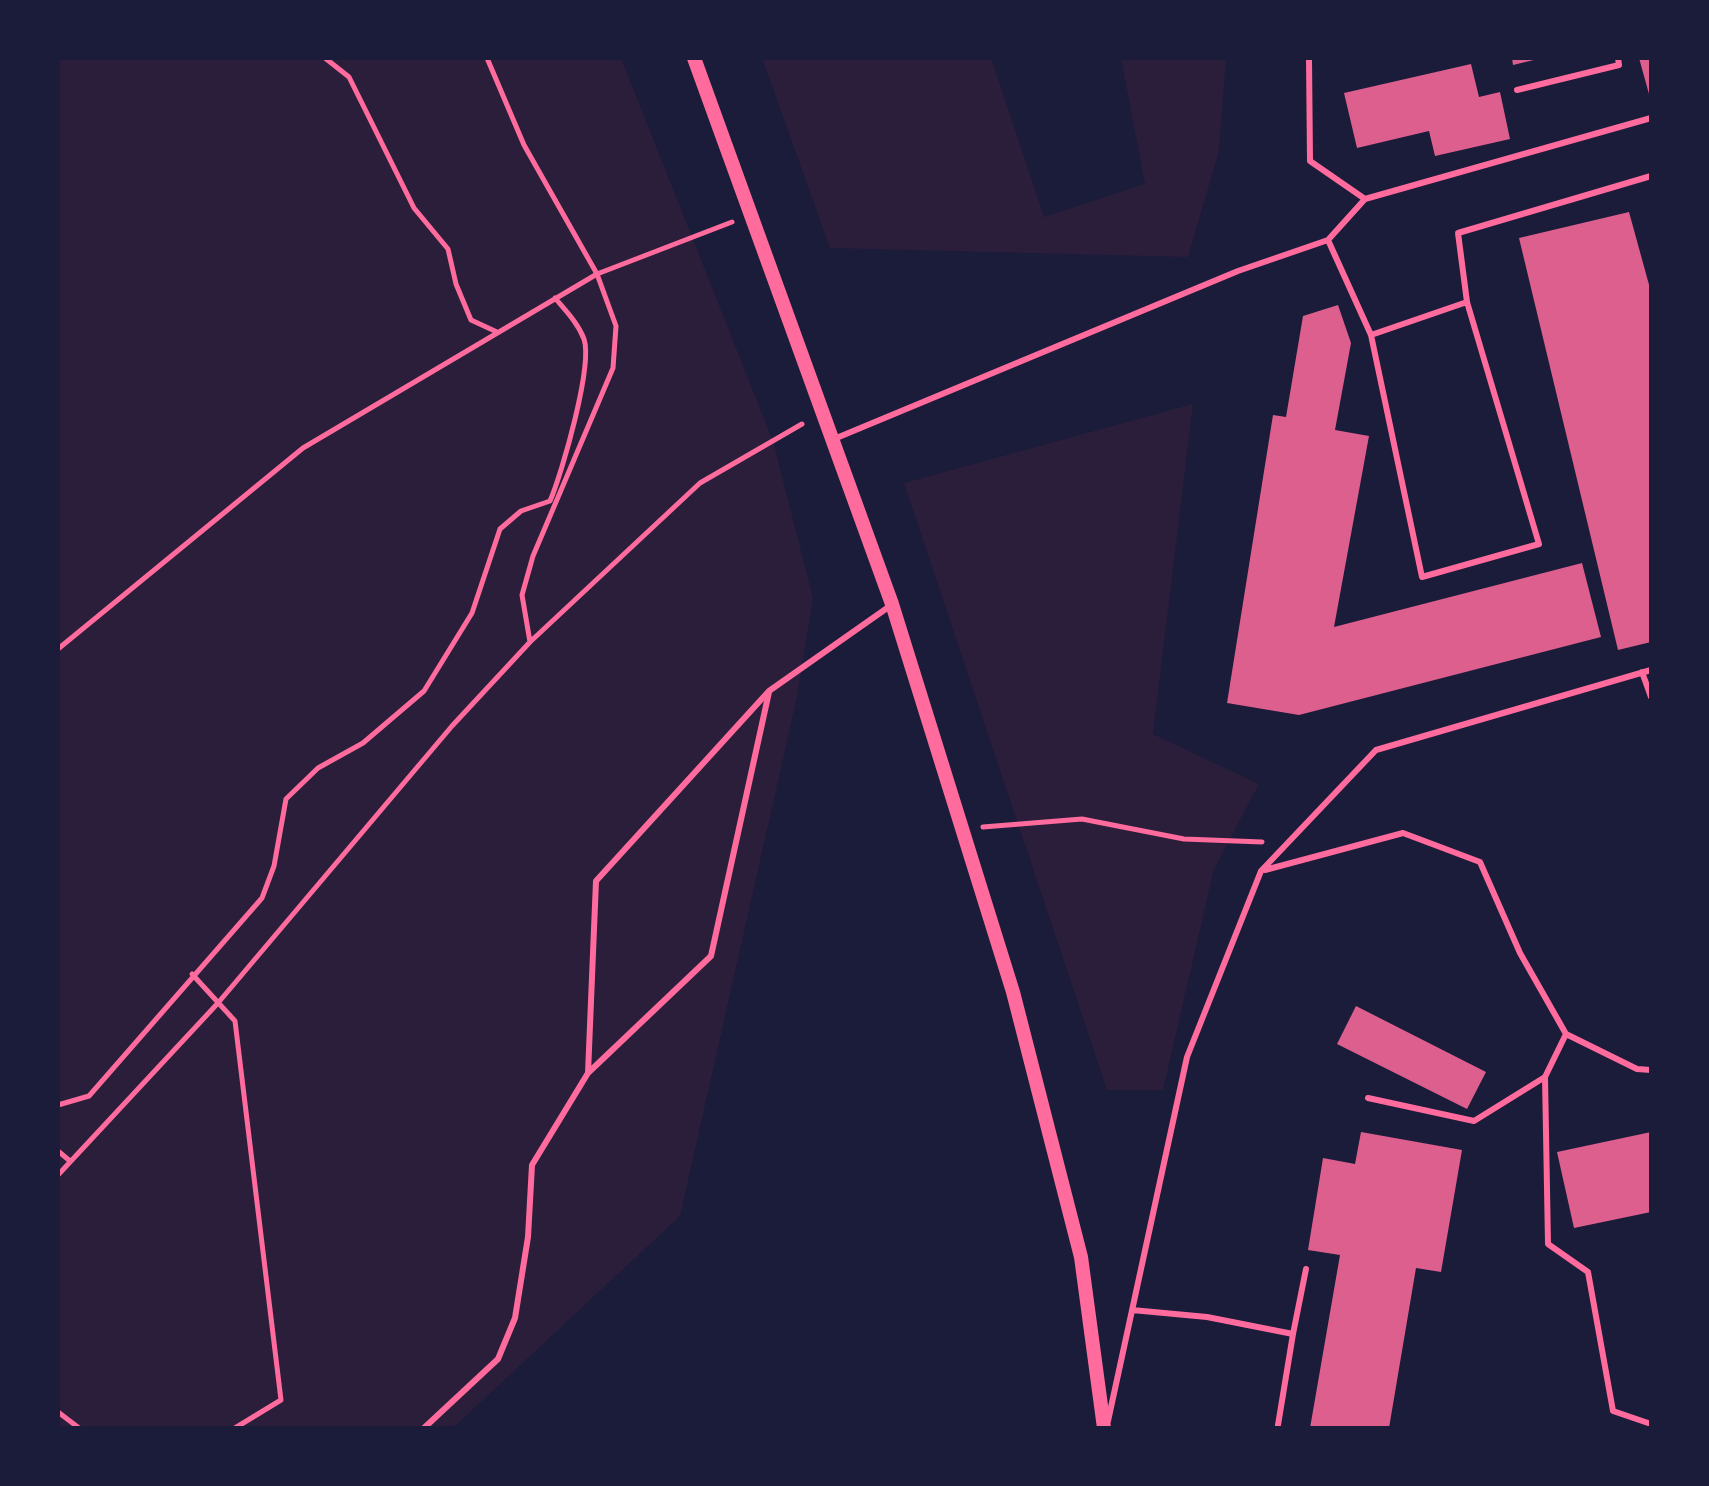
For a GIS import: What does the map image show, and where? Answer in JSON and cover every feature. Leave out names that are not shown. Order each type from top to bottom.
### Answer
[{"type":"street","points":[[694,58],[892,604],[1013,992],[1081,1257],[1105,1428]]},
{"type":"lane","points":[[1309,58],[1310,161],[1365,199]]},
{"type":"lane","points":[[1517,90],[1619,65],[1618,58]]},
{"type":"lane","points":[[834,439],[1223,277],[1328,240],[1365,199],[1651,118]]},
{"type":"lane","points":[[1328,240],[1371,335],[1422,577],[1539,544],[1467,302],[1458,233],[1651,176]]},
{"type":"lane","points":[[1371,335],[1467,302]]},
{"type":"lane","points":[[588,1073],[596,881],[769,691],[892,604]]},
{"type":"lane","points":[[1105,1428],[1187,1057],[1261,871],[1376,750],[1651,670]]},
{"type":"lane","points":[[1642,672],[1651,697]]},
{"type":"lane","points":[[424,1428],[498,1359],[515,1318],[528,1237],[532,1165],[588,1073],[711,956],[769,691]]},
{"type":"lane","points":[[1261,871],[1403,833],[1480,862],[1520,953],[1566,1034],[1637,1069],[1651,1070]]},
{"type":"lane","points":[[1566,1034],[1545,1077],[1548,1244],[1588,1272],[1613,1411],[1651,1424]]},
{"type":"lane","points":[[1368,1098],[1474,1121],[1545,1077]]},
{"type":"lane","points":[[1278,1425],[1306,1269]]},
{"type":"lane","points":[[1132,1310],[1207,1317],[1293,1334]]},
{"type":"path","points":[[325,58],[349,77],[414,208],[448,249],[456,284],[471,320],[498,333]]},
{"type":"path","points":[[487,58],[524,145],[597,274],[616,326],[613,368],[533,556],[522,595],[530,642]]},
{"type":"path","points":[[58,649],[303,448],[597,274],[752,214]]},
{"type":"path","points":[[58,1105],[89,1096],[192,974],[262,898],[274,866],[286,799],[318,768],[363,743],[424,691],[472,613],[500,529],[521,511],[550,501],[561,475],[583,375],[585,342],[575,323],[555,298]]},
{"type":"path","points":[[58,1175],[218,1003],[452,726],[530,642],[700,483],[824,412]]},
{"type":"path","points":[[962,829],[1082,819],[1184,839],[1287,843]]},
{"type":"path","points":[[192,974],[235,1021],[281,1400],[235,1428]]},
{"type":"path","points":[[58,1151],[70,1161]]},
{"type":"path","points":[[58,1412],[79,1428]]},
{"type":"shaded area","points":[[58,58],[621,58],[773,441],[813,598],[797,697],[680,1216],[453,1428],[58,1428]]},
{"type":"shaded area","points":[[762,58],[991,58],[1044,217],[1145,184],[1121,58],[1226,58],[1219,151],[1188,257],[830,248]]},
{"type":"shaded area","points":[[1193,404],[1153,734],[1259,784],[1214,869],[1163,1090],[1107,1090],[904,483]]},
{"type":"building","points":[[1512,58],[1538,58],[1538,59],[1513,65]]},
{"type":"building","points":[[1639,58],[1651,58],[1649,94]]},
{"type":"building","points":[[1471,64],[1479,97],[1500,92],[1510,139],[1435,156],[1429,131],[1357,148],[1344,93]]},
{"type":"building","points":[[1629,212],[1651,292],[1651,642],[1618,650],[1519,238]]},
{"type":"building","points":[[1338,305],[1351,343],[1335,430],[1369,436],[1334,627],[1582,563],[1601,637],[1299,715],[1227,703],[1273,415],[1286,417],[1303,316]]},
{"type":"building","points":[[1356,1006],[1486,1072],[1467,1109],[1337,1044]]},
{"type":"building","points":[[1361,1132],[1462,1150],[1441,1272],[1416,1268],[1389,1428],[1310,1428],[1340,1255],[1308,1250],[1323,1158],[1355,1164]]},
{"type":"building","points":[[1651,1132],[1651,1212],[1574,1228],[1557,1152]]}]
